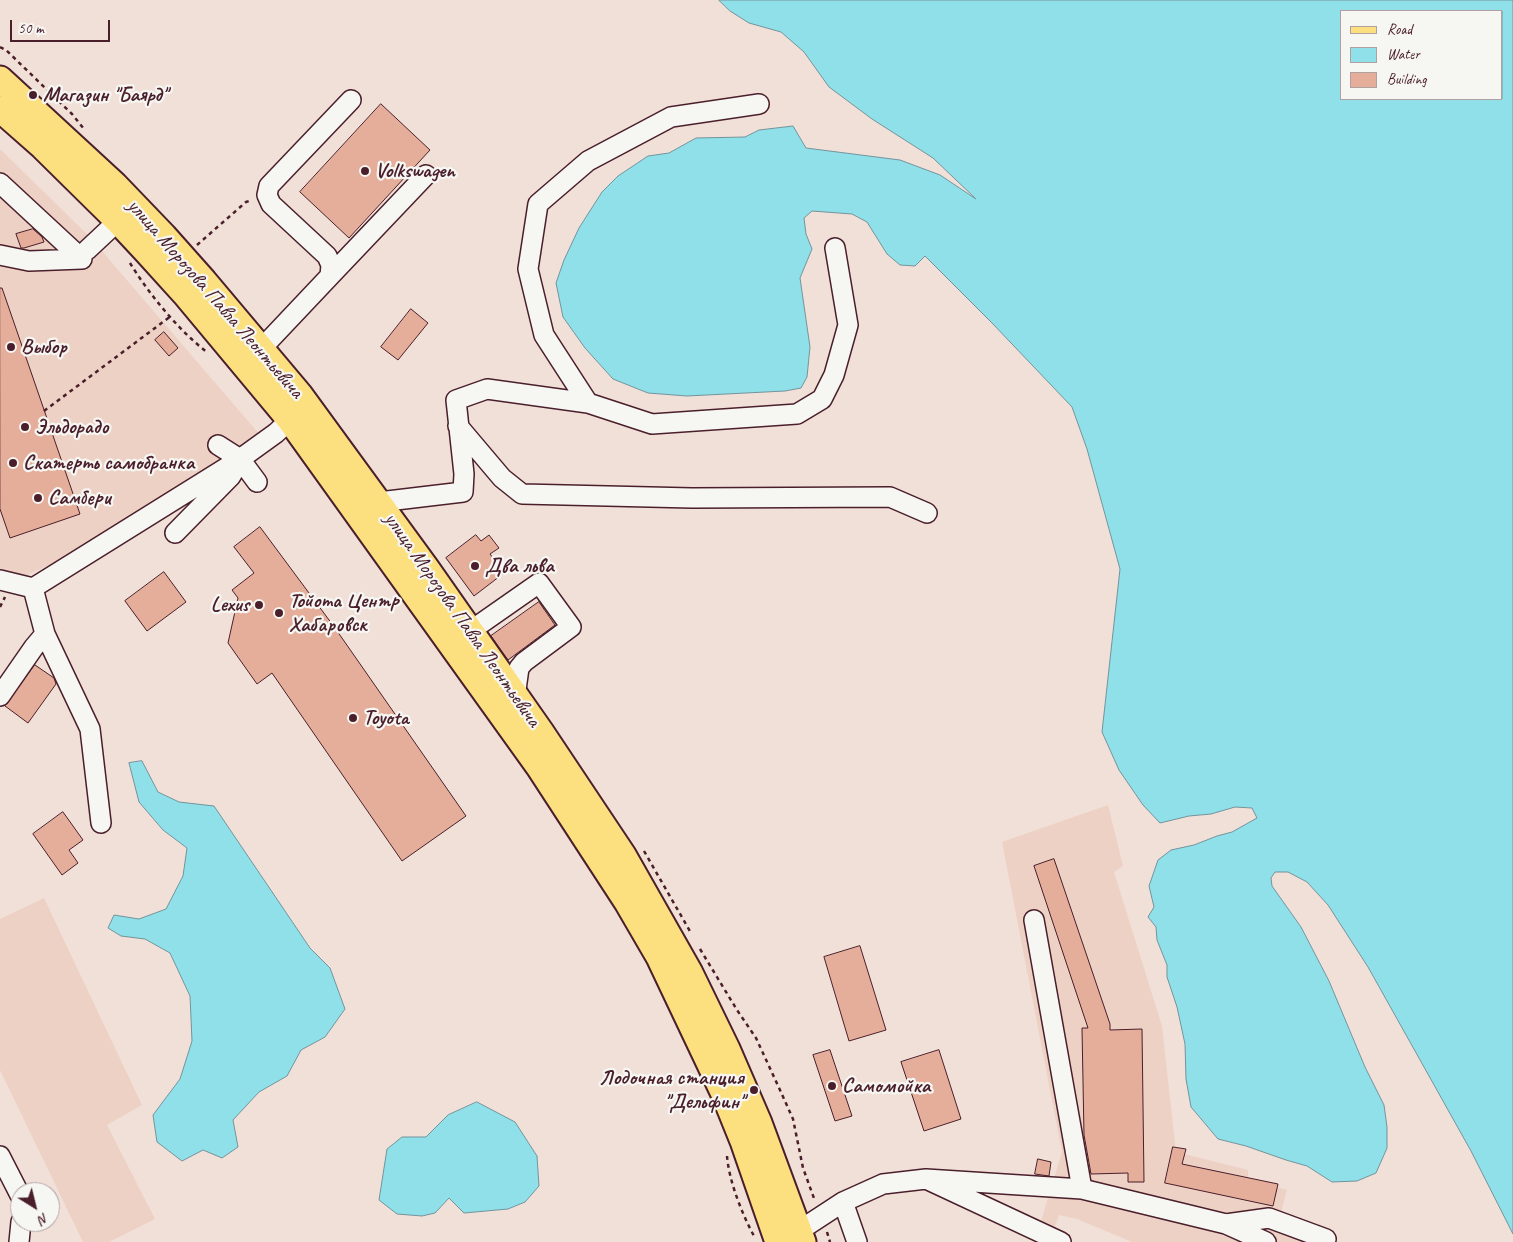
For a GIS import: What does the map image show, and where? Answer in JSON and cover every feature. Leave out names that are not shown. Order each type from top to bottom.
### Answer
[{"type":"main road","name":"улица Морозова Павла Леонтьевича","points":[[0,79],[127,198],[204,281],[300,395],[464,622],[598,816],[622,854],[685,965],[727,1049],[759,1123],[784,1240]]},
{"type":"main road","name":"улица Морозова Павла Леонтьевича","points":[[0,109],[43,147],[118,221],[185,294],[290,420],[539,767],[627,902],[659,957],[724,1094],[784,1240]]},
{"type":"street","points":[[330,276],[331,265],[327,256],[271,204],[267,195],[269,186],[351,100]]},
{"type":"street","points":[[588,403],[544,335],[528,269],[538,204],[588,161],[671,117],[759,104]]},
{"type":"street","points":[[261,349],[426,175]]},
{"type":"street","points":[[0,183],[85,254]]},
{"type":"street","points":[[0,255],[29,261],[85,254],[118,221]]},
{"type":"street","points":[[379,502],[463,492],[464,474],[456,400],[487,389],[588,403],[652,424],[796,414],[822,399],[834,375],[848,325],[835,248]]},
{"type":"street","points":[[0,580],[33,588],[240,460],[290,420]]},
{"type":"street","points":[[458,426],[502,478],[522,494],[692,498],[890,497],[927,513]]},
{"type":"street","points":[[218,445],[240,460],[257,482]]},
{"type":"street","points":[[175,533],[231,476],[240,460]]},
{"type":"street","points":[[464,622],[476,626],[539,583],[571,627],[524,662],[519,668],[515,696]]},
{"type":"street","points":[[33,588],[45,634],[90,729],[101,824]]},
{"type":"street","points":[[0,696],[45,634]]},
{"type":"street","points":[[1034,920],[1082,1189]]},
{"type":"street","points":[[0,1156],[5,1178]]},
{"type":"street","points":[[784,1240],[843,1202],[883,1184],[926,1179],[1082,1189],[1226,1224],[1266,1242]]},
{"type":"street","points":[[926,1179],[1061,1242]]},
{"type":"street","points":[[843,1202],[857,1242]]},
{"type":"street","points":[[1226,1224],[1269,1218],[1326,1239]]},
{"type":"path","points":[[0,47],[6,50],[72,114],[89,135]]},
{"type":"path","points":[[191,243],[196,246],[246,202],[267,195]]},
{"type":"path","points":[[131,264],[144,286],[194,342]]},
{"type":"path","points":[[44,411],[171,316]]},
{"type":"path","points":[[727,1150],[728,1167],[744,1218],[784,1240]]},
{"type":"shaded area","points":[[0,149],[89,236],[261,436],[103,541],[18,579],[0,575]]},
{"type":"shaded area","points":[[1108,805],[1123,866],[1114,872],[1162,1026],[1176,1152],[1248,1170],[1248,1180],[1287,1190],[1278,1224],[1336,1242],[1132,1242],[1077,1219],[1059,1215],[1055,1227],[1041,1221],[1062,1152],[1002,842]]},
{"type":"shaded area","points":[[44,898],[142,1105],[107,1125],[155,1219],[109,1242],[83,1242],[60,1194],[60,1182],[54,1182],[0,1070],[0,919]]},
{"type":"water","points":[[719,0],[1513,0],[1513,1234],[1471,1151],[1368,967],[1328,905],[1307,882],[1288,872],[1275,872],[1271,878],[1272,886],[1301,927],[1329,981],[1365,1067],[1384,1105],[1387,1148],[1376,1173],[1357,1181],[1332,1182],[1307,1166],[1218,1139],[1191,1107],[1186,1079],[1185,1044],[1177,1007],[1167,977],[1167,965],[1157,940],[1156,927],[1148,917],[1154,907],[1149,886],[1158,860],[1171,850],[1194,845],[1232,832],[1257,818],[1252,808],[1235,807],[1211,814],[1189,816],[1160,823],[1143,805],[1119,770],[1102,732],[1120,569],[1087,449],[1072,407],[925,256],[915,266],[900,265],[887,254],[867,222],[852,214],[812,211],[804,218],[806,234],[812,249],[800,278],[810,347],[807,377],[801,388],[785,391],[687,396],[648,393],[613,379],[585,348],[563,317],[556,283],[579,228],[602,192],[618,176],[648,156],[669,153],[696,138],[745,137],[759,130],[793,126],[806,148],[900,160],[940,175],[976,199],[933,158],[872,119],[829,87],[804,52],[781,32],[749,23],[730,11]]},
{"type":"water","points":[[142,761],[158,792],[179,802],[214,806],[310,948],[330,968],[345,1009],[325,1037],[301,1050],[287,1076],[259,1092],[233,1120],[238,1147],[222,1158],[203,1150],[182,1161],[157,1142],[153,1115],[180,1079],[192,1041],[190,996],[170,953],[145,939],[121,936],[108,928],[114,915],[139,919],[166,909],[183,876],[187,848],[163,830],[139,802],[129,763]]},
{"type":"water","points":[[477,1102],[515,1122],[537,1156],[539,1186],[525,1202],[508,1209],[464,1213],[449,1198],[435,1213],[422,1216],[397,1214],[379,1200],[387,1149],[402,1137],[426,1137],[448,1115]]},
{"type":"building","name":"Volkswagen","points":[[381,104],[430,150],[349,238],[300,192]]},
{"type":"building","points":[[33,229],[42,237],[44,242],[21,248],[16,234]]},
{"type":"building","name":"Выбор","points":[[0,288],[2,288],[80,514],[10,538],[0,509]]},
{"type":"building","points":[[411,309],[428,323],[398,360],[381,347]]},
{"type":"building","points":[[164,332],[178,348],[169,356],[155,340]]},
{"type":"building","points":[[260,527],[335,628],[466,816],[402,861],[272,673],[257,684],[228,643],[238,598],[232,590],[254,573],[234,547]]},
{"type":"building","name":"Два льва","points":[[476,535],[481,541],[489,535],[499,548],[490,554],[504,573],[474,596],[446,558]]},
{"type":"building","points":[[164,572],[186,602],[147,631],[125,601]]},
{"type":"building","points":[[539,602],[555,625],[508,660],[491,636]]},
{"type":"building","points":[[35,665],[54,678],[56,684],[28,723],[5,706]]},
{"type":"building","points":[[63,812],[83,840],[69,850],[78,863],[62,875],[33,834]]},
{"type":"building","points":[[1054,859],[1110,1024],[1110,1030],[1142,1029],[1144,1182],[1128,1182],[1128,1173],[1091,1174],[1084,1135],[1082,1028],[1088,1028],[1034,866]]},
{"type":"building","points":[[860,946],[886,1030],[849,1041],[824,957]]},
{"type":"building","name":"Самомойка","points":[[830,1050],[852,1116],[835,1121],[813,1055]]},
{"type":"building","points":[[939,1050],[961,1119],[924,1131],[901,1062]]},
{"type":"building","points":[[1173,1147],[1186,1149],[1182,1164],[1278,1184],[1273,1206],[1165,1183]]},
{"type":"building","points":[[1038,1159],[1051,1162],[1049,1176],[1035,1174]]},
{"type":"place","name":"Магазин \"Баярд\"","points":[[33,95]]},
{"type":"place","name":"Volkswagen","points":[[365,171]]},
{"type":"place","name":"Выбор","points":[[11,347]]},
{"type":"place","name":"Эльдорадо","points":[[25,427]]},
{"type":"place","name":"Скатерть самобранка","points":[[13,463]]},
{"type":"place","name":"Самбери","points":[[38,498]]},
{"type":"place","name":"Два льва","points":[[475,566]]},
{"type":"place","name":"Lexus","points":[[259,605]]},
{"type":"place","name":"Тойота Центр Хабаровск","points":[[279,613]]},
{"type":"place","name":"Toyota","points":[[353,718]]},
{"type":"place","name":"Самомойка","points":[[832,1086]]},
{"type":"place","name":"Лодочная станция \"Дельфин\"","points":[[754,1090]]}]
